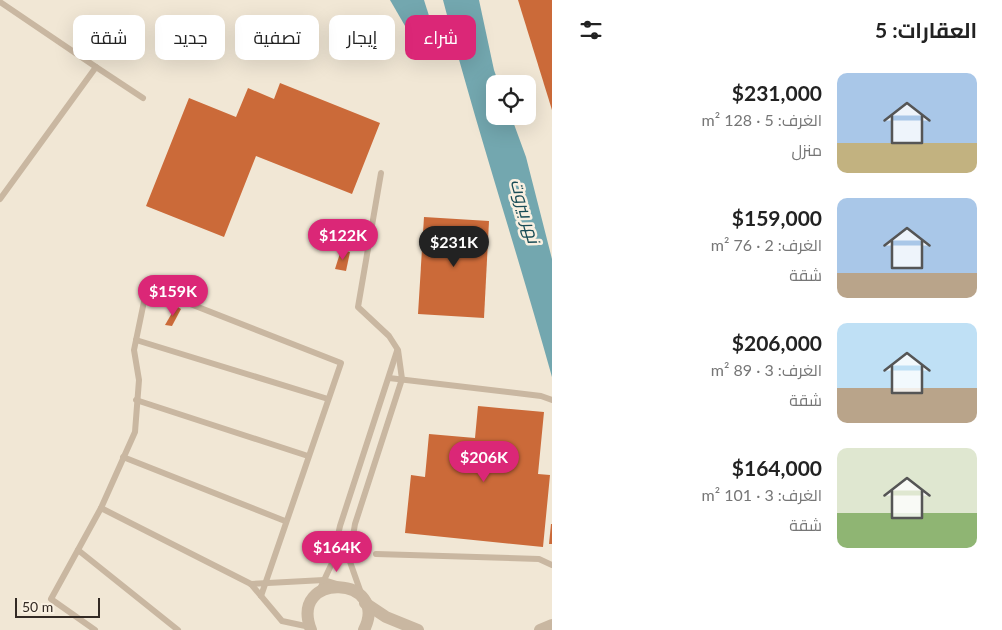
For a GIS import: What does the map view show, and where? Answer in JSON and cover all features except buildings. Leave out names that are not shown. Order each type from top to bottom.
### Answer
[{"type":"street","points":[[311,629],[308,609],[317,594],[331,586],[346,586],[386,617],[418,630]]},
{"type":"street","points":[[364,600],[368,614],[364,630]]},
{"type":"street","points":[[540,630],[552,625]]},
{"type":"lane","points":[[0,2],[143,98]]},
{"type":"lane","points":[[0,199],[96,68]]},
{"type":"lane","points":[[364,600],[349,559],[355,524],[402,380],[398,350],[389,336],[358,307],[381,173]]},
{"type":"lane","points":[[94,630],[51,599],[101,508],[134,432],[139,380],[134,350],[147,287],[341,363],[285,521],[261,596]]},
{"type":"lane","points":[[136,340],[328,399]]},
{"type":"lane","points":[[317,594],[332,564],[340,526],[398,350]]},
{"type":"lane","points":[[388,378],[541,396],[552,400]]},
{"type":"lane","points":[[136,400],[308,456]]},
{"type":"lane","points":[[123,457],[285,521]]},
{"type":"lane","points":[[101,508],[251,584],[282,621],[311,629]]},
{"type":"lane","points":[[78,550],[178,630]]},
{"type":"lane","points":[[376,554],[539,558],[552,564]]},
{"type":"lane","points":[[251,584],[324,580],[346,586]]},
{"type":"water","points":[[390,0],[424,0],[429,15],[405,15],[405,26]]},
{"type":"water","name":"نهر بيروت","points":[[443,0],[479,0],[496,75],[486,75],[486,125],[514,125],[526,157],[552,259],[552,377],[459,60],[476,60],[476,15],[447,15]]}]
